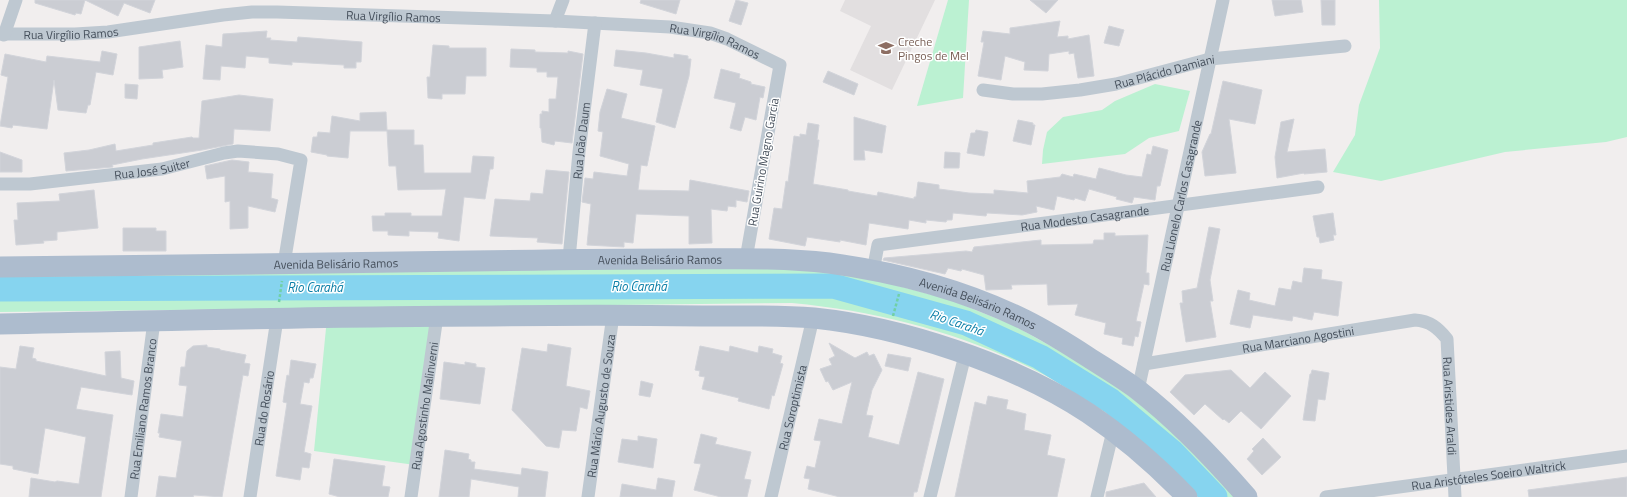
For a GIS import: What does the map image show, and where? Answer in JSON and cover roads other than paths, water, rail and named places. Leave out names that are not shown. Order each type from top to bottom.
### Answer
[{"type":"main road","name":"Avenida Belisário Ramos","points":[[0,267],[283,270],[569,259],[746,259],[796,260],[833,264],[873,271],[904,277],[981,301],[1026,320],[1070,346],[1138,390],[1201,448],[1246,497]]},
{"type":"main road","points":[[0,324],[154,321],[278,312],[437,316],[613,315],[813,318],[847,323],[921,340],[1000,368],[1036,384],[1087,412],[1113,431],[1138,451],[1187,497]]},
{"type":"street","points":[[2,34],[16,0]]},
{"type":"street","points":[[555,21],[563,0]]},
{"type":"street","name":"Rua Lionelo Carlos Casagrande","points":[[1138,390],[1223,0]]},
{"type":"street","name":"Rua Virgílio Ramos","points":[[2,34],[75,34],[108,32],[252,12],[555,21],[670,27],[710,33],[727,39],[780,65]]},
{"type":"street","name":"Rua João Daum","points":[[569,259],[579,152],[595,23]]},
{"type":"street","name":"Rua Plácido Damiani","points":[[983,90],[1013,94],[1042,94],[1080,90],[1116,84],[1210,59],[1346,46]]},
{"type":"street","name":"Rua Guirino Magno Garcia","points":[[746,259],[780,65]]},
{"type":"street","name":"Rua José Suiter","points":[[0,184],[30,184],[162,169],[224,153],[238,151],[278,154],[302,160],[283,270]]},
{"type":"street","name":"Rua Modesto Casagrande","points":[[873,271],[878,245],[1318,187]]},
{"type":"street","name":"Rua do Rosário","points":[[250,497],[278,312]]},
{"type":"street","name":"Rua Mário Augusto de Souza","points":[[588,497],[613,315]]},
{"type":"street","name":"Rua Agostinho Malinverni","points":[[411,497],[437,316]]},
{"type":"street","name":"Rua Soroptimista","points":[[770,497],[813,318]]},
{"type":"street","name":"Rua Marciano Agostini","points":[[1144,364],[1415,320],[1433,325],[1446,339]]},
{"type":"street","name":"Rua Emiliano Ramos Branco","points":[[131,497],[154,321]]},
{"type":"street","name":"Rua Aristides Araldi","points":[[1446,339],[1455,497]]},
{"type":"street","points":[[930,497],[965,355]]},
{"type":"street","points":[[1097,497],[1113,431]]},
{"type":"street","name":"Rua Aristóteles Soeiro Waltrick","points":[[1326,497],[1627,456]]},
{"type":"waterway","name":"Rio Carahá","points":[[0,289],[833,286],[966,323],[1040,357],[1111,401],[1171,451],[1215,497]]},
{"type":"place","name":"Creche Pingos de Mel","points":[[886,48]]}]
